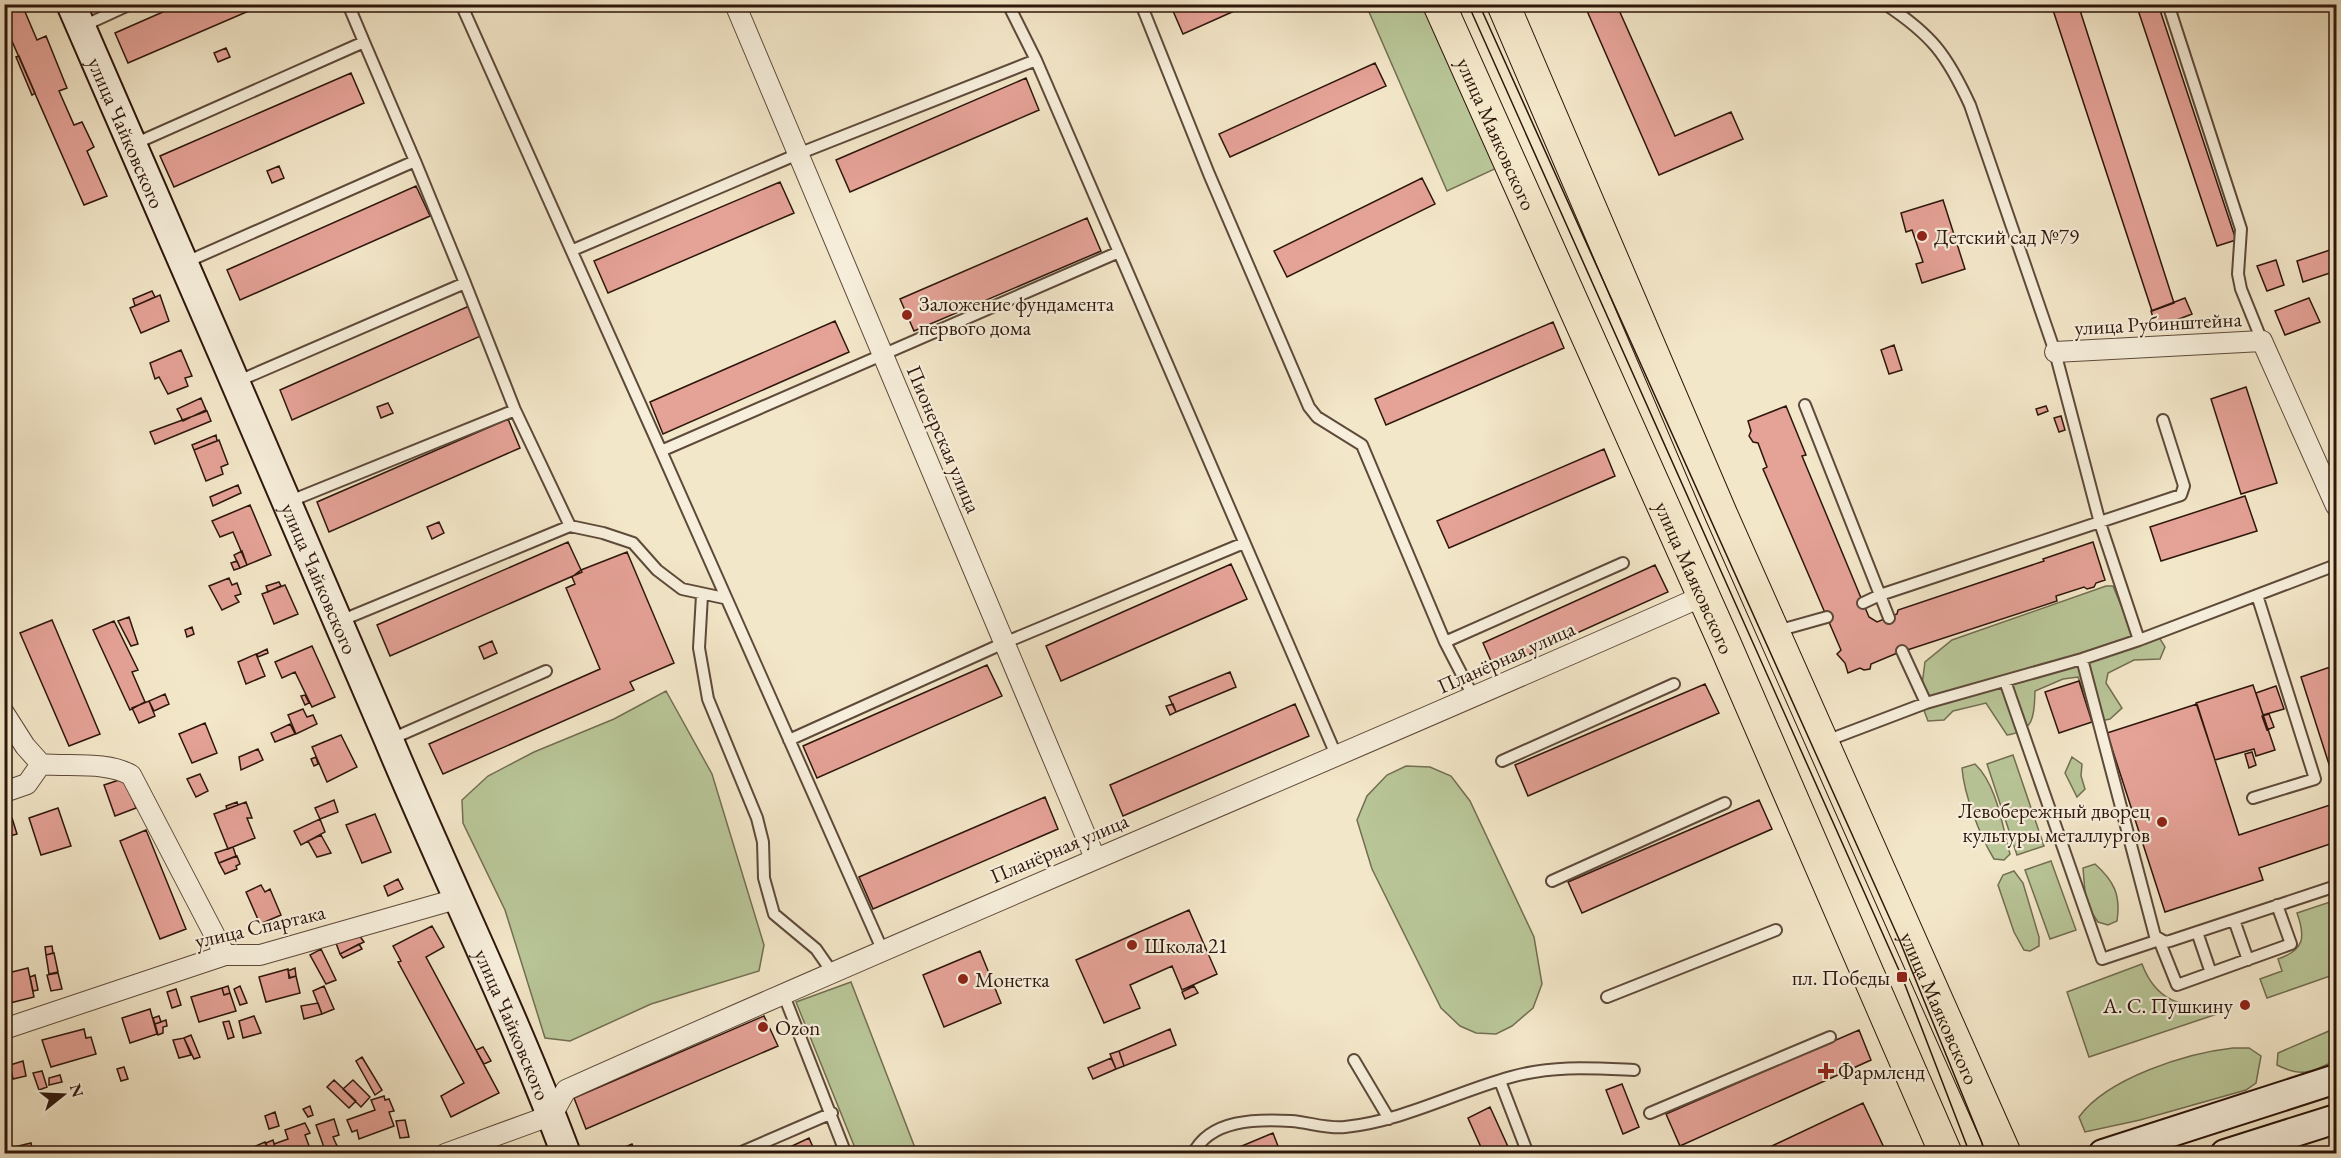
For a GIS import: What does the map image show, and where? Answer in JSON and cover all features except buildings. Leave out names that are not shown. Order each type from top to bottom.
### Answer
[{"type":"main road","name":"улица Маяковского","points":[[1439,4],[1703,596],[1946,1154]]},
{"type":"main road","name":"улица Маяковского","points":[[1503,4],[1774,632],[2005,1154]]},
{"type":"main road","name":"улица Чайковского","points":[[75,16],[340,621],[388,740],[460,897],[552,1115],[566,1154]]},
{"type":"main road","points":[[2103,1154],[2337,1079]]},
{"type":"main road","points":[[2226,1154],[2337,1119]]},
{"type":"street","name":"Пионерская улица","points":[[735,4],[1095,858]]},
{"type":"street","name":"улица Рубинштейна","points":[[2055,352],[2262,342],[2337,506]]},
{"type":"street","name":"Планёрная улица","points":[[552,1115],[566,1090],[882,949],[1337,757],[1703,596]]},
{"type":"street","points":[[4,713],[25,746],[41,764],[120,769],[131,775],[225,955]]},
{"type":"street","points":[[4,792],[27,784],[41,764]]},
{"type":"street","name":"улица Спартака","points":[[4,1029],[225,955],[260,955],[460,897]]},
{"type":"street","points":[[445,1154],[552,1115]]},
{"type":"lane","points":[[75,16],[131,4]]},
{"type":"lane","points":[[348,4],[415,161],[515,410],[570,526]]},
{"type":"lane","points":[[461,4],[573,250],[724,598],[882,949]]},
{"type":"lane","points":[[1008,4],[1036,60],[1337,757]]},
{"type":"lane","points":[[1141,4],[1209,174],[1309,407],[1317,417],[1357,441],[1365,451],[1446,642],[1474,698]]},
{"type":"lane","points":[[1885,4],[1914,24],[1936,45],[1953,69],[1970,105],[2055,352],[2100,522],[2139,640]]},
{"type":"lane","points":[[2168,4],[2241,229],[2239,282],[2262,342]]},
{"type":"lane","points":[[132,145],[364,42]]},
{"type":"lane","points":[[573,250],[798,154],[1036,60]]},
{"type":"lane","points":[[183,263],[415,161]]},
{"type":"lane","points":[[662,451],[882,353],[1119,252]]},
{"type":"lane","points":[[236,382],[465,283]]},
{"type":"lane","points":[[1805,405],[1889,618]]},
{"type":"lane","points":[[288,502],[515,410]]},
{"type":"lane","points":[[1863,603],[1880,595],[2178,497],[2183,492],[2184,486],[2163,420]]},
{"type":"lane","points":[[340,621],[570,526],[603,533],[633,543],[670,581],[682,589],[724,598]]},
{"type":"lane","points":[[789,740],[1004,644],[1244,543]]},
{"type":"lane","points":[[1446,642],[1623,563]]},
{"type":"lane","points":[[1823,742],[1926,703],[2082,659],[2139,640],[2337,565]]},
{"type":"lane","points":[[702,595],[699,648],[708,699],[758,818],[763,842],[764,878],[774,914],[816,950],[832,972]]},
{"type":"lane","points":[[2253,798],[2315,779],[2257,595]]},
{"type":"lane","points":[[1774,632],[1827,616]]},
{"type":"lane","points":[[1902,651],[1926,703]]},
{"type":"lane","points":[[2082,659],[2152,931],[2159,940],[2177,985],[2291,945],[2277,905]]},
{"type":"lane","points":[[388,740],[546,671]]},
{"type":"lane","points":[[2005,681],[2102,959],[2159,940],[2170,941],[2337,886]]},
{"type":"lane","points":[[1502,761],[1674,684]]},
{"type":"lane","points":[[1552,881],[1725,803]]},
{"type":"lane","points":[[2234,920],[2248,960]]},
{"type":"lane","points":[[1607,997],[1776,930]]},
{"type":"lane","points":[[2197,932],[2211,973]]},
{"type":"lane","points":[[783,993],[832,1113],[846,1154]]},
{"type":"lane","points":[[1650,1113],[1830,1037]]},
{"type":"lane","points":[[1354,1060],[1389,1119]]},
{"type":"lane","points":[[1193,1154],[1198,1143],[1219,1126],[1291,1121],[1343,1127],[1389,1119],[1500,1081],[1563,1066],[1634,1070]]},
{"type":"lane","points":[[1500,1081],[1528,1154]]},
{"type":"lane","points":[[737,1154],[832,1113]]},
{"type":"green space","points":[[1366,5],[1429,5],[1499,167],[1447,191]]},
{"type":"green space","points":[[2106,586],[2113,586],[2130,627],[2159,637],[2165,647],[2160,659],[2134,660],[2108,673],[2106,683],[2122,708],[2110,719],[2096,722],[2078,677],[2063,679],[2035,691],[2032,720],[2016,733],[2007,735],[1986,703],[1953,711],[1944,720],[1928,721],[1920,700],[1925,662],[1952,640]]},
{"type":"green space","points":[[666,691],[712,774],[764,945],[759,971],[651,1004],[570,1041],[545,1038],[505,910],[463,823],[462,800],[488,776],[534,752],[614,719]]},
{"type":"green space","points":[[2013,755],[2044,846],[2017,855],[1987,764]]},
{"type":"green space","points":[[2072,757],[2082,764],[2081,776],[2085,789],[2077,797],[2065,773]]},
{"type":"green space","points":[[1975,764],[1989,783],[1998,806],[2010,854],[2004,860],[1994,859],[1983,839],[1969,803],[1962,768]]},
{"type":"green space","points":[[1406,766],[1430,767],[1451,776],[1470,801],[1534,937],[1542,984],[1533,1008],[1512,1026],[1496,1034],[1476,1033],[1460,1026],[1441,1008],[1372,869],[1357,820],[1367,796],[1387,775]]},
{"type":"green space","points":[[2051,861],[2076,930],[2050,939],[2025,870]]},
{"type":"green space","points":[[2095,864],[2107,876],[2117,896],[2117,921],[2108,925],[2098,922],[2086,904],[2083,868]]},
{"type":"green space","points":[[2014,871],[2023,883],[2039,937],[2039,946],[2030,951],[2024,950],[2014,932],[1998,885],[2003,875]]},
{"type":"green space","points":[[2336,900],[2336,974],[2267,998],[2260,979],[2282,971],[2278,959],[2293,952],[2301,942],[2302,936],[2297,913]]},
{"type":"green space","points":[[2142,964],[2154,986],[2162,994],[2181,1003],[2217,1007],[2220,1013],[2089,1057],[2067,992]]},
{"type":"green space","points":[[851,982],[917,1153],[857,1153],[796,1002]]},
{"type":"green space","points":[[2336,1028],[2336,1060],[2307,1072],[2294,1071],[2277,1065],[2278,1053]]},
{"type":"green space","points":[[2233,1048],[2249,1048],[2261,1056],[2256,1083],[2246,1090],[2140,1120],[2085,1132],[2079,1117],[2108,1090],[2128,1079],[2171,1062],[2193,1055]]},
{"type":"tram line","points":[[1468,4],[1902,977],[1970,1154]]},
{"type":"tram line","points":[[1479,4],[1899,939],[1982,1143],[1984,1154]]},
{"type":"place","name":"Детский сад №79","points":[[1922,236]]},
{"type":"place","name":"Заложение фундамента первого дома","points":[[907,315]]},
{"type":"place","name":"Левобережный дворец культуры металлургов","points":[[2162,822]]},
{"type":"place","name":"Школа 21","points":[[1132,945]]},
{"type":"place","name":"пл. Победы","points":[[1902,977]]},
{"type":"place","name":"Монетка","points":[[963,979]]},
{"type":"place","name":"А. С. Пушкину","points":[[2245,1005]]},
{"type":"place","name":"Ozon","points":[[763,1027]]},
{"type":"place","name":"Фармленд","points":[[1826,1071]]}]
